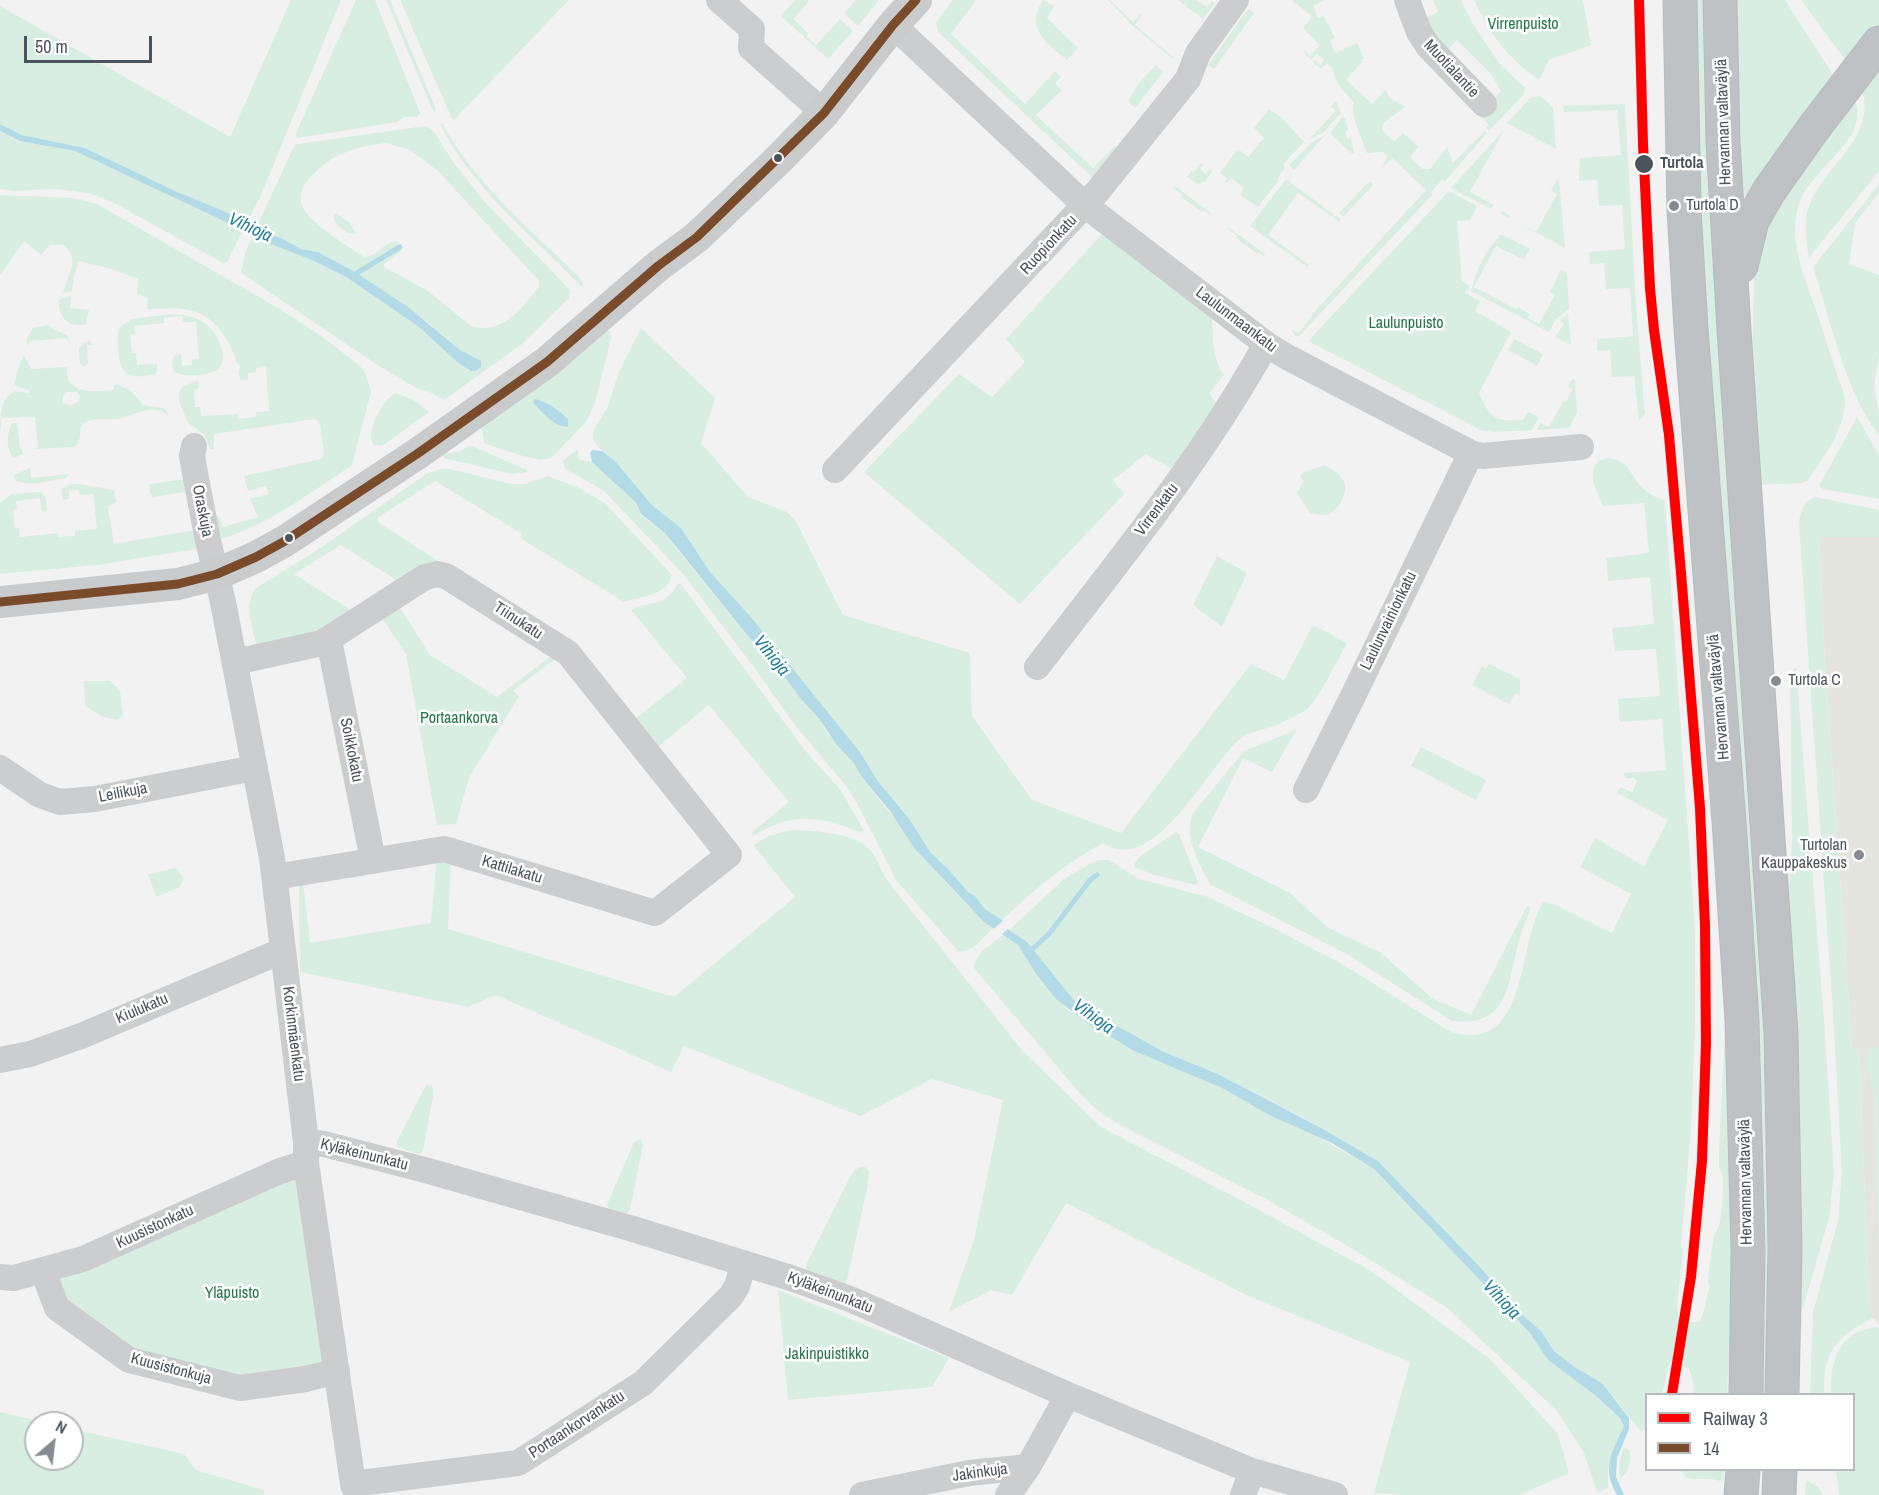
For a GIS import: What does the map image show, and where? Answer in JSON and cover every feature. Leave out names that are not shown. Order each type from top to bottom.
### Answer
[{"type":"highway","name":"Hervannan valtaväylä","points":[[1680,0],[1684,209],[1742,1020],[1748,1250],[1746,1393]]},
{"type":"highway","name":"Hervannan valtaväylä","points":[[1720,0],[1723,142],[1734,330],[1781,1033],[1785,1250],[1782,1393]]},
{"type":"highway","points":[[1734,330],[1742,256],[1752,221],[1769,191],[1813,129],[1879,43]]},
{"type":"main road","points":[[0,602],[178,584],[217,574],[285,541],[417,454],[547,362],[658,266],[705,231],[824,112],[893,25],[916,0]]},
{"type":"street","points":[[719,0],[752,29],[751,48],[824,112]]},
{"type":"street","name":"Ruopionkatu","points":[[836,470],[1086,206],[1188,79],[1198,53],[1236,0]]},
{"type":"street","name":"Muotialantie","points":[[1407,0],[1419,32],[1428,46],[1484,104]]},
{"type":"street","name":"Laulunmaankatu","points":[[893,25],[1086,206],[1266,345],[1471,453],[1482,456],[1581,447]]},
{"type":"street","name":"Virrenkatu","points":[[1036,667],[1177,485],[1266,345]]},
{"type":"street","name":"Oraskuja","points":[[194,446],[192,456],[195,473],[217,574]]},
{"type":"street","name":"Laulunvainionkatu","points":[[1306,790],[1471,453]]},
{"type":"street","name":"Korkinmäenkatu","points":[[217,574],[275,877],[306,1152],[355,1490]]},
{"type":"street","name":"Tiinukatu","points":[[235,662],[309,647],[329,640],[425,577],[438,574],[453,579],[568,653],[729,855]]},
{"type":"street","name":"Soikkokatu","points":[[329,640],[373,860]]},
{"type":"street","name":"Leilikuja","points":[[0,768],[40,795],[60,802],[95,799],[254,768]]},
{"type":"street","name":"Kattilakatu","points":[[275,877],[444,849],[655,913],[729,855]]},
{"type":"street","name":"Kiulukatu","points":[[0,1060],[30,1054],[81,1036],[272,955],[283,953]]},
{"type":"street","name":"Kyläkeinunkatu","points":[[306,1152],[324,1144],[425,1170],[744,1263],[850,1299],[1068,1395],[1252,1471],[1335,1495]]},
{"type":"street","name":"Kuusistonkatu","points":[[0,1277],[14,1278],[83,1259],[273,1174],[306,1152]]},
{"type":"street","name":"Portaankorvankatu","points":[[355,1490],[518,1463],[642,1383],[731,1296],[737,1286],[744,1263]]},
{"type":"street","name":"Kuusistonkuja","points":[[43,1271],[57,1308],[129,1360],[240,1388],[306,1379],[337,1371]]},
{"type":"street","points":[[1008,1495],[1028,1467],[1068,1395]]},
{"type":"street","name":"Jakinkuja","points":[[862,1495],[969,1473],[1028,1467]]},
{"type":"street","points":[[1243,1495],[1252,1471]]},
{"type":"shaded area","points":[[1819,537],[1879,537],[1879,1325],[1873,1318],[1869,1299],[1859,1048],[1852,1048],[1825,663]]},
{"type":"green space","points":[[291,0],[341,0],[261,195],[247,223],[85,148],[22,135],[0,124],[0,6],[230,137]]},
{"type":"green space","points":[[356,0],[375,0],[420,113],[417,117],[405,117],[397,122],[297,138],[297,131]]},
{"type":"green space","points":[[386,0],[390,0],[436,109],[435,113],[433,111]]},
{"type":"green space","points":[[400,0],[569,0],[453,121]]},
{"type":"green space","points":[[795,0],[808,0],[808,3],[793,19],[808,33],[806,36],[816,45],[840,19],[853,31],[828,59],[781,16]]},
{"type":"green space","points":[[856,0],[879,0],[858,26],[844,13]]},
{"type":"green space","points":[[953,0],[976,0],[951,34],[1025,104],[1055,71],[1061,77],[1055,83],[1062,90],[1036,115],[1093,168],[1115,146],[1125,151],[1096,181],[938,32],[936,22]]},
{"type":"green space","points":[[1043,0],[1054,6],[1047,18],[1078,48],[1067,60],[1046,41],[1037,27],[1038,10]]},
{"type":"green space","points":[[1108,0],[1133,22],[1141,14],[1135,25],[1174,58],[1132,25]]},
{"type":"green space","points":[[1178,0],[1197,0],[1207,7],[1212,1],[1215,3],[1203,19]]},
{"type":"green space","points":[[1291,0],[1325,0],[1313,6],[1318,18],[1324,16],[1335,38],[1330,41],[1335,53],[1357,43],[1364,58],[1346,80],[1372,104],[1386,90],[1389,97],[1405,107],[1383,123],[1382,130],[1394,142],[1403,133],[1419,147],[1410,157],[1422,169],[1430,169],[1447,147],[1453,163],[1485,131],[1487,133],[1445,181],[1442,180],[1431,192],[1433,194],[1298,337],[1292,332],[1293,330],[1299,333],[1316,310],[1426,190],[1392,158],[1382,168],[1387,156],[1385,154],[1367,153],[1355,121],[1354,103],[1337,83],[1332,68],[1327,63],[1321,69],[1313,62],[1315,60],[1320,65],[1324,60],[1317,54],[1311,60],[1303,52],[1305,51],[1310,56],[1320,45],[1303,28],[1312,16]]},
{"type":"green space","points":[[1433,0],[1461,0],[1473,24],[1499,63],[1525,88],[1524,94],[1489,131],[1486,127],[1489,125],[1479,115],[1501,91],[1490,73],[1457,40],[1447,50],[1436,44],[1426,18],[1438,12]]},
{"type":"green space","name":"Virrenpuisto","points":[[1474,0],[1583,0],[1591,45],[1549,60],[1539,80],[1517,63],[1501,45]]},
{"type":"green space","points":[[1690,0],[1704,0],[1708,184],[1721,395],[1763,942],[1772,1393],[1758,1393]]},
{"type":"green space","points":[[1731,0],[1785,0],[1837,81],[1742,215]]},
{"type":"green space","points":[[1801,0],[1879,0],[1879,28],[1849,65]]},
{"type":"green space","points":[[1248,9],[1254,13],[1214,69],[1208,65]]},
{"type":"green space","points":[[1879,56],[1879,171],[1809,258],[1806,228],[1809,206],[1821,184],[1859,131],[1864,100],[1860,81]]},
{"type":"green space","points":[[1156,65],[1163,72],[1135,108],[1128,102],[1138,84]]},
{"type":"green space","points":[[1851,94],[1857,109],[1856,123],[1850,137],[1806,190],[1799,204],[1795,232],[1799,261],[1844,394],[1843,417],[1834,439],[1808,480],[1802,483],[1757,485],[1751,410],[1755,242]]},
{"type":"green space","points":[[1540,96],[1553,107],[1556,149],[1507,123],[1530,98]]},
{"type":"green space","points":[[1336,101],[1341,113],[1323,133],[1309,139],[1336,111],[1331,106]]},
{"type":"green space","points":[[1625,104],[1636,305],[1645,414],[1639,420],[1634,376],[1612,377],[1610,350],[1597,351],[1597,339],[1633,336],[1630,288],[1606,289],[1604,263],[1590,264],[1589,252],[1625,249],[1622,205],[1599,206],[1597,180],[1579,181],[1580,158],[1621,155],[1617,110],[1564,112],[1563,106]]},
{"type":"green space","points":[[1269,109],[1282,118],[1304,142],[1283,164],[1285,168],[1277,179],[1279,180],[1258,207],[1240,195],[1244,188],[1231,178],[1227,183],[1225,182],[1227,178],[1220,173],[1238,149],[1248,157],[1264,138],[1254,128]]},
{"type":"green space","points":[[1342,118],[1345,118],[1348,130],[1345,132],[1348,139],[1351,138],[1354,153],[1351,153],[1330,133]]},
{"type":"green space","points":[[442,123],[455,145],[488,187],[581,279],[583,286],[486,190],[453,148],[440,124]]},
{"type":"green space","points":[[425,126],[433,130],[453,162],[484,201],[570,290],[569,298],[522,344],[444,400],[418,389],[379,366],[241,273],[246,250],[294,146]],"holes":[[[386,143],[410,150],[438,171],[539,281],[539,286],[533,294],[510,318],[492,327],[471,326],[428,291],[384,267],[384,264],[401,251],[396,241],[373,255],[364,257],[331,235],[303,208],[302,189],[325,164],[353,149]],[[257,229],[301,249],[318,252],[355,272],[426,321],[460,350],[480,361],[471,371],[457,362],[419,327],[346,277],[314,261],[258,239]]]},
{"type":"green space","points":[[1504,130],[1470,192],[1494,205],[1491,209],[1451,188]]},
{"type":"green space","points":[[0,131],[16,140],[75,151],[243,230],[227,262],[223,263],[114,203],[89,193],[55,189],[14,191],[0,189]]},
{"type":"green space","points":[[1325,135],[1294,170],[1289,165],[1311,143]]},
{"type":"green space","points":[[1201,163],[1203,165],[1200,169],[1206,174],[1210,169],[1212,171],[1205,181],[1198,184],[1187,177]]},
{"type":"green space","points":[[1286,179],[1341,220],[1340,222],[1298,193],[1268,235],[1309,265],[1307,267],[1250,226]]},
{"type":"green space","points":[[1557,179],[1559,180],[1565,248],[1501,214],[1502,211],[1509,215],[1509,218],[1536,232],[1557,194],[1551,190]]},
{"type":"green space","points":[[1370,181],[1373,185],[1343,217],[1339,213]]},
{"type":"green space","points":[[1879,184],[1879,193],[1855,223],[1849,264],[1879,275],[1879,356],[1874,386],[1879,413],[1879,435],[1858,401],[1849,380],[1814,266]]},
{"type":"green space","points":[[1175,186],[1211,213],[1210,215],[1181,197],[1182,194],[1173,188]]},
{"type":"green space","name":"Laulunpuisto","points":[[1449,191],[1477,206],[1470,220],[1457,221],[1462,281],[1469,285],[1469,290],[1467,289],[1465,293],[1480,301],[1475,311],[1511,332],[1479,393],[1490,413],[1500,419],[1523,420],[1528,412],[1539,417],[1532,430],[1494,432],[1481,430],[1308,341]]},
{"type":"green space","points":[[0,195],[73,198],[97,204],[280,309],[324,338],[360,366],[366,374],[371,392],[352,465],[270,518],[219,539],[212,516],[218,515],[223,527],[258,517],[250,499],[269,494],[266,486],[248,491],[244,476],[321,459],[324,454],[320,423],[315,419],[214,434],[214,449],[210,449],[204,434],[188,423],[179,401],[180,390],[198,380],[199,389],[194,389],[195,407],[200,407],[201,416],[238,414],[238,419],[256,417],[256,412],[269,411],[266,367],[256,368],[256,372],[248,373],[248,379],[241,380],[238,373],[240,367],[229,344],[211,321],[194,311],[184,309],[147,309],[148,298],[137,294],[138,279],[111,269],[79,261],[72,291],[63,293],[72,268],[72,256],[63,245],[50,245],[41,255],[24,241],[0,275]]},
{"type":"green space","points":[[336,213],[349,222],[356,234],[339,227],[333,217]]},
{"type":"green space","points":[[1229,228],[1265,254],[1264,256],[1256,253],[1236,238],[1237,236]]},
{"type":"green space","points":[[1102,234],[1212,318],[1215,355],[1224,375],[1209,393],[1221,409],[1188,457],[1170,468],[1146,454],[1113,480],[1124,494],[1020,604],[864,472],[959,374],[992,397],[1025,362],[1006,339]]},
{"type":"green space","points":[[1500,235],[1530,249],[1524,260],[1496,246],[1474,287],[1516,309],[1518,307],[1530,314],[1528,318],[1539,324],[1555,295],[1550,292],[1561,270],[1567,273],[1569,309],[1556,319],[1549,332],[1471,291],[1482,261]]},
{"type":"green space","points":[[71,295],[70,308],[89,310],[86,324],[74,325],[62,316],[59,300]]},
{"type":"green space","points":[[170,314],[195,318],[213,331],[223,354],[223,361],[219,369],[197,375],[174,372],[172,365],[174,355],[181,354],[182,366],[192,365],[192,360],[199,359],[196,322],[183,322],[182,316],[164,318],[164,323],[134,326],[135,334],[130,335],[132,353],[136,353],[137,365],[157,364],[157,370],[155,374],[139,376],[133,376],[124,371],[118,350],[118,335],[121,326],[133,319]]},
{"type":"green space","points":[[1568,314],[1571,345],[1555,337],[1564,324],[1560,320]]},
{"type":"green space","points":[[47,325],[68,336],[70,344],[67,338],[30,341],[28,346],[26,340],[33,328]]},
{"type":"green space","points":[[609,328],[611,338],[595,403],[586,422],[551,458],[540,460],[484,443],[482,428],[484,420]],"holes":[[[532,402],[553,407],[569,422],[553,422]]]},
{"type":"green space","points":[[641,328],[715,398],[701,443],[748,497],[787,512],[796,521],[843,615],[970,653],[972,716],[1032,800],[1121,833],[1251,664],[1284,680],[1313,625],[1347,643],[1311,705],[1279,724],[1241,738],[1228,751],[1180,813],[1161,832],[1142,845],[1123,850],[1103,843],[1050,878],[1002,920],[985,909],[975,896],[968,892],[931,853],[910,820],[823,707],[815,700],[751,617],[710,572],[681,528],[652,505],[615,461],[597,446],[593,438],[594,430],[608,406],[618,374]]},
{"type":"green space","points":[[1514,339],[1543,354],[1537,366],[1508,350]]},
{"type":"green space","points":[[90,341],[93,345],[87,345],[88,363],[84,367],[80,364],[79,348],[85,342]]},
{"type":"green space","points":[[24,355],[31,369],[65,367],[68,380],[77,388],[88,391],[114,390],[114,385],[117,384],[131,391],[143,405],[164,408],[170,417],[152,410],[117,419],[90,420],[81,426],[79,442],[74,447],[35,449],[38,447],[35,417],[2,418],[0,432],[2,408],[6,398],[15,391],[29,393],[29,390],[14,385]],"holes":[[[66,392],[77,392],[80,396],[79,401],[71,406],[63,403],[63,395]]]},
{"type":"green space","points":[[1572,379],[1575,380],[1577,413],[1569,428],[1537,430],[1540,423],[1549,427],[1563,401],[1566,402],[1572,390],[1568,386]]},
{"type":"green space","points":[[396,393],[415,401],[429,412],[382,446],[374,445],[371,433],[376,417],[391,396]]},
{"type":"green space","points":[[1857,417],[1879,455],[1879,499],[1823,489],[1819,486]]},
{"type":"green space","points":[[12,423],[17,423],[20,448],[23,454],[14,458],[9,451],[8,441]]},
{"type":"green space","points":[[470,445],[527,470],[527,472],[511,474],[444,458],[442,454],[461,451]]},
{"type":"green space","points":[[576,450],[579,460],[592,462],[605,472],[637,504],[641,515],[665,533],[748,636],[778,668],[820,720],[828,734],[853,762],[861,776],[898,823],[914,848],[967,905],[993,928],[977,944],[968,950],[958,951],[896,880],[846,786],[794,724],[683,574],[603,490],[565,469],[563,461]]},
{"type":"green space","points":[[1608,458],[1622,462],[1646,491],[1665,501],[1695,932],[1695,1025],[1691,1131],[1677,1306],[1679,1318],[1688,1322],[1699,1322],[1703,1314],[1710,1287],[1708,1281],[1714,1235],[1719,1226],[1722,1209],[1723,1182],[1719,1168],[1719,1150],[1726,1009],[1733,1256],[1727,1393],[1694,1393],[1689,1369],[1670,1361],[1662,1393],[1645,1393],[1645,1429],[1641,1432],[1602,1383],[1576,1368],[1554,1351],[1541,1331],[1523,1315],[1378,1161],[1303,1118],[1220,1075],[1164,1052],[1087,1009],[1073,999],[1027,942],[1009,930],[1064,879],[1093,862],[1109,860],[1139,879],[1208,897],[1275,929],[1342,964],[1451,1032],[1477,1035],[1495,1027],[1508,1011],[1517,990],[1535,919],[1544,901],[1612,933],[1631,894],[1580,867],[1595,838],[1644,866],[1668,820],[1617,793],[1620,787],[1632,792],[1637,781],[1634,778],[1625,778],[1624,773],[1666,770],[1662,719],[1620,722],[1618,699],[1660,696],[1656,649],[1615,651],[1612,628],[1654,624],[1650,577],[1608,581],[1606,558],[1649,553],[1644,503],[1603,506],[1593,482],[1594,466],[1599,461]]},
{"type":"green space","points":[[1325,465],[1342,479],[1345,485],[1344,495],[1333,512],[1324,515],[1310,513],[1297,493],[1304,481],[1300,477],[1302,473]]},
{"type":"green space","points":[[30,468],[31,478],[69,474],[66,478],[41,482],[16,481],[14,475]]},
{"type":"green space","points":[[440,469],[450,469],[510,484],[525,484],[547,476],[577,487],[605,503],[672,575],[669,582],[659,591],[624,602],[520,538],[522,534],[435,481],[377,518],[379,523],[437,560],[437,563],[399,587],[393,578],[341,545],[294,574],[357,614],[338,626],[258,651],[249,610],[256,588],[319,549],[426,474]]},
{"type":"green space","points":[[185,479],[186,492],[153,497],[150,493],[149,484]]},
{"type":"green space","points":[[70,484],[114,490],[116,502],[108,507],[114,544],[196,530],[197,549],[97,565],[0,574],[0,503],[11,494],[40,492],[46,497],[47,511],[42,512],[40,498],[16,501],[17,509],[13,510],[15,529],[19,528],[20,537],[58,533],[59,537],[75,536],[75,531],[97,529],[93,494],[80,495],[79,490],[69,491],[69,499],[63,500],[61,489]]},
{"type":"green space","points":[[1812,498],[1879,510],[1879,537],[1819,537],[1825,663],[1852,1048],[1859,1048],[1869,1299],[1873,1318],[1850,1332],[1834,1347],[1826,1367],[1824,1393],[1810,1393],[1813,1312],[1838,1221],[1842,1173],[1799,523],[1806,503]]},
{"type":"green space","points":[[1217,556],[1247,573],[1222,627],[1193,605]]},
{"type":"green space","points":[[678,584],[681,584],[808,754],[840,789],[864,831],[862,833],[833,823],[807,819],[781,823],[753,836],[751,833],[789,802],[709,705],[654,750],[631,722],[687,678],[631,610],[668,597]]},
{"type":"green space","name":"Portaankorva","points":[[399,606],[430,655],[497,697],[555,653],[559,656],[513,691],[519,696],[469,778],[456,824],[437,825],[406,654],[380,615]]},
{"type":"green space","points":[[1489,664],[1520,679],[1520,694],[1515,694],[1509,704],[1472,685],[1482,666],[1486,668]]},
{"type":"green space","points":[[1796,667],[1834,1174],[1829,1218],[1803,1308],[1801,1307],[1800,1138],[1789,887],[1792,838],[1790,683],[1791,673]]},
{"type":"green space","points":[[84,681],[110,681],[120,691],[123,715],[118,720],[101,716],[85,706]]},
{"type":"green space","points":[[1297,729],[1272,772],[1243,758],[1198,847],[1290,893],[1327,927],[1381,953],[1432,998],[1471,1015],[1527,906],[1531,908],[1519,940],[1502,1001],[1495,1011],[1485,1018],[1452,1021],[1345,953],[1211,885],[1197,859],[1191,841],[1190,822],[1193,813],[1244,751]]},
{"type":"green space","points":[[1421,747],[1486,780],[1476,800],[1411,766]]},
{"type":"green space","points":[[790,830],[844,836],[864,844],[877,860],[886,879],[1022,1050],[1101,1127],[1371,1271],[1490,1359],[1558,1434],[1569,1473],[1520,1495],[1374,1493],[1410,1362],[1244,1294],[1066,1203],[1012,1295],[991,1290],[949,1312],[974,1240],[1003,1100],[932,1079],[860,1116],[684,1046],[671,1072],[496,995],[468,1007],[300,972],[299,880],[303,880],[310,943],[431,923],[437,855],[451,859],[448,929],[674,997],[795,897],[753,845],[769,836]]},
{"type":"green space","points":[[1176,832],[1179,834],[1198,882],[1196,885],[1151,874],[1135,867],[1138,858]]},
{"type":"green space","points":[[176,868],[184,878],[180,887],[156,897],[148,874]]},
{"type":"green space","points":[[1003,935],[1018,945],[1036,974],[1065,1008],[1101,1032],[1132,1050],[1222,1088],[1271,1116],[1317,1136],[1374,1169],[1529,1332],[1548,1360],[1596,1396],[1620,1418],[1624,1426],[1613,1449],[1608,1469],[1608,1488],[1599,1492],[1596,1489],[1584,1453],[1556,1410],[1446,1307],[1346,1245],[1264,1198],[1122,1126],[1102,1114],[1082,1096],[974,968],[977,958]]},
{"type":"green space","points":[[1879,1047],[1879,1250],[1874,1096],[1869,1076],[1867,1048]]},
{"type":"green space","points":[[426,1085],[432,1086],[434,1091],[423,1151],[419,1154],[397,1147],[397,1141]]},
{"type":"green space","points":[[641,1139],[643,1145],[630,1210],[627,1214],[609,1209],[607,1205],[634,1142]]},
{"type":"green space","points":[[860,1167],[865,1167],[869,1171],[867,1189],[847,1280],[843,1285],[810,1275],[806,1269],[850,1177]]},
{"type":"green space","name":"Yläpuisto","points":[[295,1175],[298,1179],[323,1363],[238,1381],[130,1353],[57,1296],[51,1279]]},
{"type":"green space","name":"Jakinpuistikko","points":[[778,1290],[949,1358],[932,1387],[788,1400]]},
{"type":"green space","points":[[1879,1327],[1879,1495],[1839,1495],[1836,1471],[1855,1471],[1855,1393],[1831,1393],[1832,1370],[1835,1359],[1846,1341],[1865,1329]]},
{"type":"green space","points":[[0,1412],[24,1418],[24,1471],[84,1471],[84,1432],[184,1454],[196,1470],[264,1490],[264,1495],[0,1495]]},
{"type":"green space","points":[[1627,1448],[1630,1451],[1630,1462],[1626,1473],[1621,1478],[1620,1460],[1623,1449]]},
{"type":"green space","points":[[1682,1471],[1724,1471],[1723,1480],[1720,1481],[1685,1477]]},
{"type":"green space","points":[[1806,1480],[1818,1487],[1823,1495],[1805,1495]]},
{"type":"water","points":[[0,124],[22,135],[85,148],[247,223],[243,230],[75,151],[20,141],[0,131]]},
{"type":"water","points":[[257,229],[301,249],[318,252],[355,272],[408,307],[460,350],[481,361],[481,367],[471,371],[457,362],[419,327],[346,277],[314,261],[258,239],[254,236]]},
{"type":"water","points":[[534,399],[560,412],[568,419],[568,427],[558,425],[549,418],[533,403]]},
{"type":"water","points":[[592,450],[602,451],[615,461],[652,505],[681,528],[710,572],[751,617],[859,751],[877,780],[910,820],[931,853],[968,892],[975,896],[985,909],[1002,920],[1009,930],[1027,942],[1073,999],[1164,1052],[1220,1075],[1378,1161],[1523,1315],[1541,1331],[1554,1351],[1576,1368],[1602,1383],[1629,1418],[1629,1429],[1617,1458],[1616,1477],[1624,1495],[1617,1495],[1612,1485],[1609,1468],[1612,1452],[1624,1426],[1620,1418],[1596,1396],[1548,1360],[1529,1332],[1374,1169],[1332,1143],[1271,1116],[1222,1088],[1132,1050],[1098,1031],[1057,1000],[1036,974],[1018,945],[984,922],[914,848],[890,811],[861,776],[853,762],[836,744],[820,720],[778,668],[748,636],[665,533],[641,514],[637,504],[592,462],[590,453]]},
{"type":"pier","points":[[1005,919],[1010,927],[1000,936],[991,931]]},
{"type":"waterway","name":"Vihioja","points":[[240,225],[262,234]]},
{"type":"waterway","points":[[352,276],[400,247]]},
{"type":"waterway","points":[[1029,952],[1049,934],[1090,880],[1097,875]]},
{"type":"rail line","name":"3","points":[[1639,0],[1650,288],[1669,435],[1681,573],[1700,808],[1705,926],[1706,1043],[1702,1161],[1691,1277],[1672,1393]]},
{"type":"transit line","name":"14","points":[[0,602],[178,584],[217,574],[285,541],[417,454],[547,362],[658,266],[697,237],[824,113],[893,25],[916,0]]},
{"type":"place","name":"Turtola","points":[[1644,164]]},
{"type":"place","name":"Turtola D","points":[[1674,206]]},
{"type":"place","name":"Turtola C","points":[[1776,681]]},
{"type":"place","name":"Turtolan Kauppakeskus","points":[[1859,855]]}]
